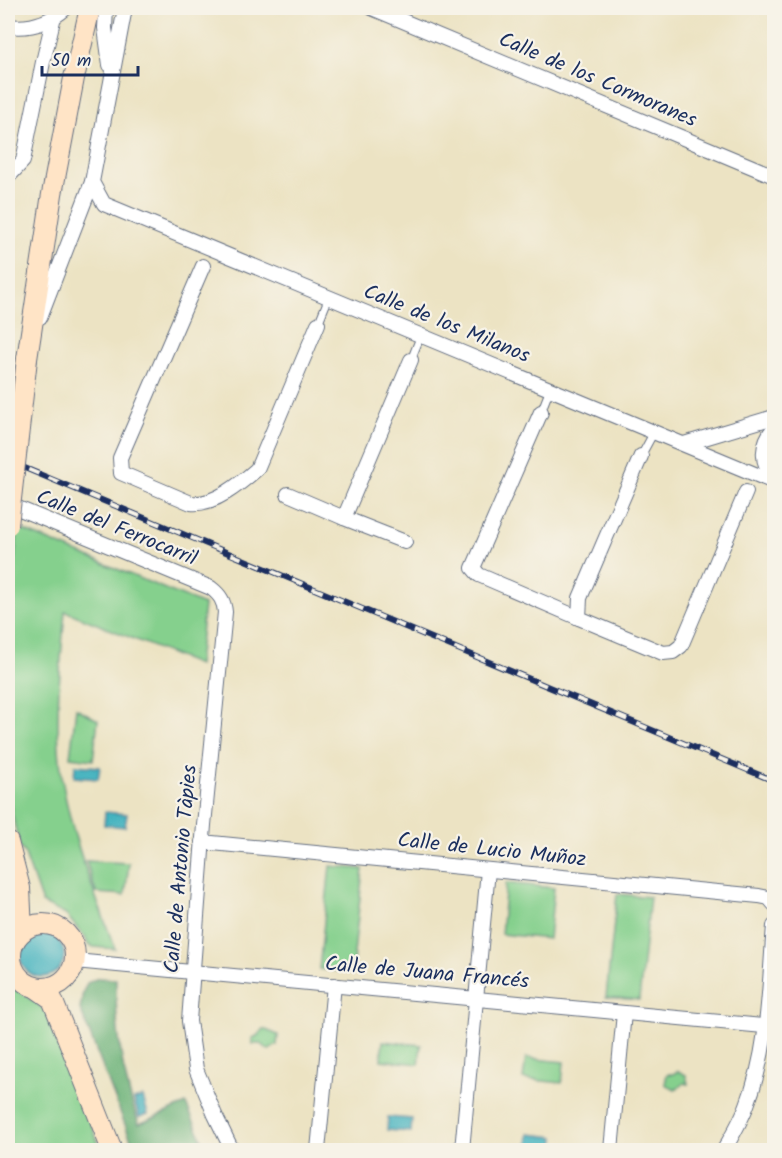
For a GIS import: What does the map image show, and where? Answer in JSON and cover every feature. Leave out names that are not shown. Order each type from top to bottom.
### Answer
[{"type":"main road","points":[[8,525],[28,352],[52,194],[74,78],[94,10]]},
{"type":"main road","points":[[8,842],[20,888],[10,963],[26,982],[52,999],[112,1150]]},
{"type":"main road","points":[[20,888],[50,925],[64,932],[71,940],[75,950],[75,961],[71,971],[61,983],[53,987],[35,987]]},
{"type":"main road","points":[[15,939],[37,925],[50,925]]},
{"type":"main road","points":[[61,983],[64,1006],[122,1150]]},
{"type":"street","points":[[23,28],[66,8]]},
{"type":"street","points":[[28,352],[92,182],[125,8]]},
{"type":"street","name":"Calle de los Cormoranes","points":[[372,8],[774,176]]},
{"type":"street","points":[[94,10],[105,28],[112,79]]},
{"type":"street","points":[[8,175],[23,161],[55,13]]},
{"type":"street","points":[[8,26],[23,28],[46,47]]},
{"type":"street","name":"Calle de los Milanos","points":[[92,182],[104,204],[774,483]]},
{"type":"street","points":[[203,266],[120,458],[121,472],[191,503],[201,504],[221,495],[246,478],[257,469],[318,324]]},
{"type":"street","points":[[344,518],[411,360]]},
{"type":"street","points":[[541,412],[473,568],[479,575],[663,653],[673,652],[681,646],[746,492]]},
{"type":"street","points":[[684,444],[774,417]]},
{"type":"street","points":[[774,428],[764,448],[764,459],[774,476]]},
{"type":"street","points":[[579,618],[580,598],[641,456]]},
{"type":"street","points":[[288,494],[405,542]]},
{"type":"street","name":"Calle del Ferrocarril","points":[[8,504],[211,588]]},
{"type":"street","name":"Calle de Antonio Tàpies","points":[[211,588],[224,602],[225,612],[202,842],[189,1021],[196,1070],[214,1115],[232,1150]]},
{"type":"street","name":"Calle de Lucio Muñoz","points":[[202,842],[759,896],[769,898],[774,902]]},
{"type":"street","points":[[462,1150],[488,870]]},
{"type":"street","points":[[724,1150],[747,1105],[770,1027],[774,926]]},
{"type":"street","name":"Calle de Juana Francés","points":[[75,961],[770,1027]]},
{"type":"street","points":[[318,1150],[334,985]]},
{"type":"street","points":[[611,1150],[624,1012]]},
{"type":"lane","points":[[203,266],[211,248]]},
{"type":"lane","points":[[318,324],[329,297]]},
{"type":"lane","points":[[411,360],[421,335]]},
{"type":"lane","points":[[541,412],[550,388]]},
{"type":"lane","points":[[641,456],[654,432]]},
{"type":"lane","points":[[746,492],[754,474]]},
{"type":"green space","points":[[18,528],[204,605],[198,665],[65,611],[58,723],[63,785],[74,833],[115,949],[88,945],[85,937],[66,915],[42,903],[24,852],[20,848],[8,796],[8,616]]},
{"type":"green space","points":[[76,708],[98,720],[93,760],[70,757]]},
{"type":"green space","points":[[86,861],[129,863],[125,895],[96,893]]},
{"type":"green space","points":[[330,866],[363,869],[352,972],[319,969]]},
{"type":"green space","points":[[506,883],[554,888],[549,939],[501,934]]},
{"type":"green space","points":[[617,894],[650,897],[639,1000],[606,997]]},
{"type":"green space","points":[[98,978],[116,979],[121,1052],[128,1088],[139,1124],[186,1104],[202,1139],[176,1150],[135,1150],[80,1009],[87,983]]},
{"type":"green space","points":[[8,980],[52,1016],[101,1150],[8,1150]]},
{"type":"green space","points":[[262,1030],[278,1035],[277,1045],[269,1050],[260,1044],[253,1044],[252,1038]]},
{"type":"green space","points":[[383,1041],[421,1045],[419,1064],[381,1060]]},
{"type":"green space","points":[[526,1058],[564,1062],[562,1083],[523,1079]]},
{"type":"green space","points":[[678,1071],[686,1075],[688,1084],[684,1083],[675,1090],[665,1084],[667,1074]]},
{"type":"water","points":[[75,765],[100,767],[98,779],[74,777]]},
{"type":"water","points":[[105,812],[127,814],[125,827],[104,825]]},
{"type":"water","points":[[42,933],[51,934],[58,939],[63,946],[63,964],[58,971],[51,976],[42,977],[33,976],[26,971],[21,964],[20,955],[21,946],[26,939],[33,934]]},
{"type":"water","points":[[143,1097],[148,1114],[139,1117],[134,1100]]},
{"type":"water","points":[[388,1117],[412,1119],[411,1132],[387,1130]]},
{"type":"water","points":[[529,1134],[555,1137],[554,1150],[528,1148]]},
{"type":"railway","points":[[8,461],[774,781]]}]
